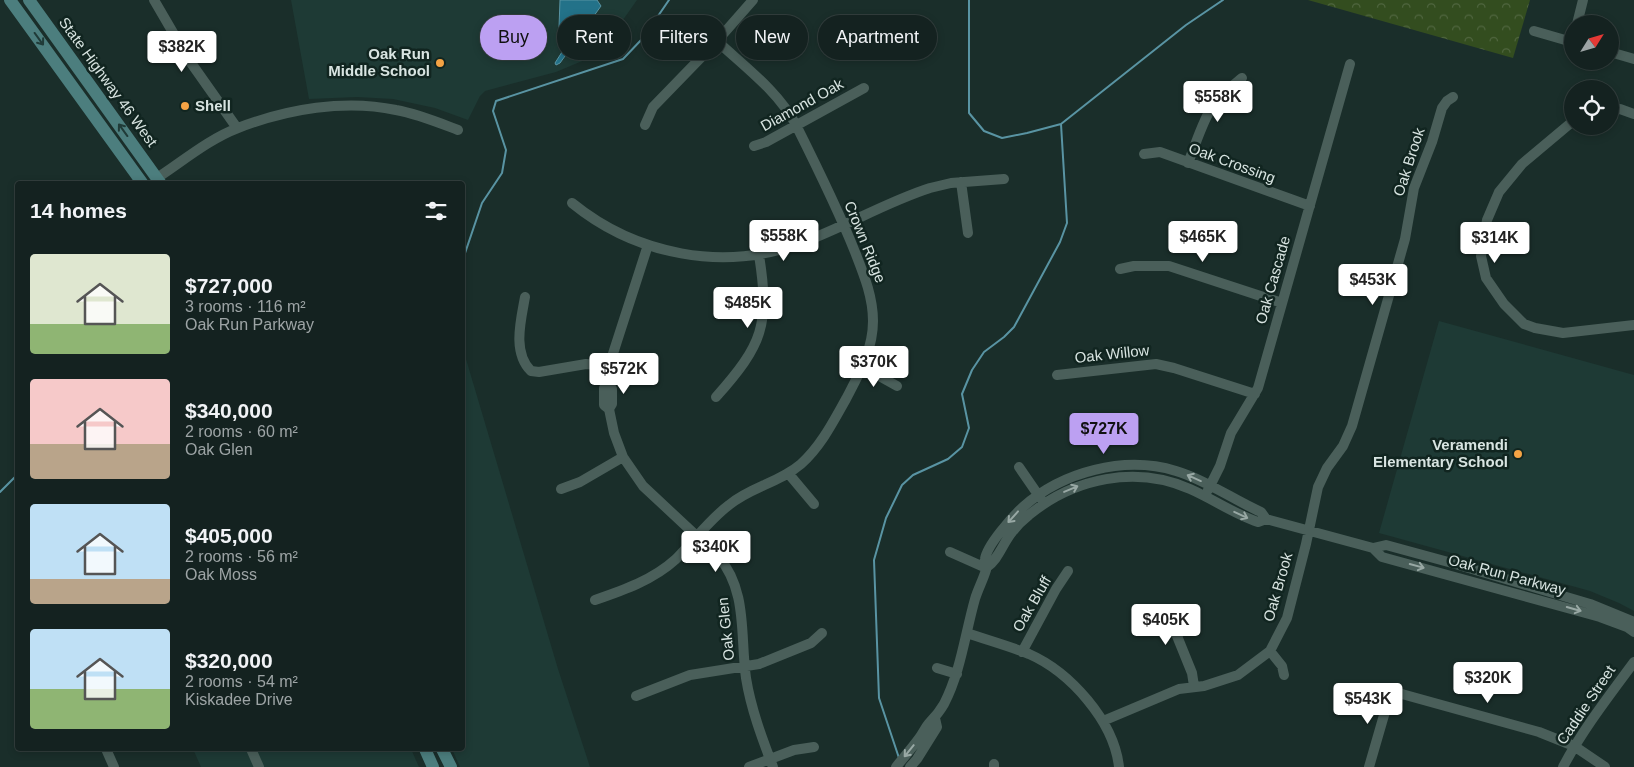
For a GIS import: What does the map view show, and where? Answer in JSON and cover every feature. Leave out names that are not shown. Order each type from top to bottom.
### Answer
[{"type":"main road","name":"State Highway 46 West","points":[[10,0],[140,181]]},
{"type":"main road","name":"State Highway 46 West","points":[[29,0],[159,181]]},
{"type":"main road","points":[[113,142],[134,158],[146,174],[159,181]]},
{"type":"main road","points":[[426,751],[433,767]]},
{"type":"main road","points":[[443,751],[450,767]]},
{"type":"street","points":[[154,0],[189,60],[237,128]]},
{"type":"street","points":[[726,31],[753,0]]},
{"type":"street","points":[[1579,15],[1583,0]]},
{"type":"street","points":[[1534,30],[1564,38]]},
{"type":"street","name":"Crown Ridge","points":[[595,600],[644,581],[660,571],[675,560],[721,511],[734,501],[788,473],[802,463],[819,443],[863,367],[870,346],[874,321],[867,283],[844,224],[796,125],[780,99],[726,49]]},
{"type":"street","points":[[1619,55],[1634,59]]},
{"type":"street","points":[[645,125],[653,107],[699,60]]},
{"type":"street","name":"Oak Cascade","points":[[1205,496],[1220,466],[1231,433],[1255,394],[1350,64]]},
{"type":"street","points":[[1188,163],[1214,104],[1242,78]]},
{"type":"street","name":"Diamond Oak","points":[[754,146],[766,142],[864,88]]},
{"type":"street","name":"Oak Brook","points":[[1103,721],[1179,689],[1204,686],[1238,675],[1270,651],[1287,618],[1318,487],[1327,468],[1348,437],[1367,387],[1405,239],[1414,188],[1432,142],[1442,108],[1446,101],[1453,97]]},
{"type":"street","points":[[159,181],[214,141],[237,128],[299,111],[352,106],[395,109],[435,120],[458,130]]},
{"type":"street","points":[[1619,109],[1634,114]]},
{"type":"street","points":[[1564,129],[1522,164],[1499,192],[1487,220],[1481,256],[1486,278],[1504,304],[1524,324],[1534,328],[1563,334],[1634,325]]},
{"type":"street","name":"Oak Crossing","points":[[1144,154],[1160,152],[1310,206]]},
{"type":"street","points":[[572,204],[600,224],[648,245],[700,257],[731,257],[759,255],[800,244],[940,185],[1004,179]]},
{"type":"street","points":[[961,182],[968,234]]},
{"type":"street","name":"Oak Glen","points":[[648,245],[609,366],[608,382],[604,388],[604,406],[609,409],[614,433],[623,457],[643,486],[722,560],[734,580],[740,609],[745,667],[753,710],[771,763]]},
{"type":"street","points":[[716,397],[748,358],[762,327],[764,302],[759,255]]},
{"type":"street","points":[[1120,269],[1134,266],[1169,266],[1282,303]]},
{"type":"street","points":[[525,297],[520,324],[520,341],[525,364],[531,371],[539,372],[586,364],[609,366]]},
{"type":"street","name":"Oak Willow","points":[[1057,375],[1156,364],[1255,394]]},
{"type":"street","points":[[863,367],[897,386]]},
{"type":"street","points":[[561,489],[575,485],[623,457]]},
{"type":"street","name":"Oak Run Parkway","points":[[910,767],[925,738],[930,722],[935,718],[948,695],[957,674],[975,598],[986,568],[994,563],[1008,538],[1021,523],[1041,500],[1059,484],[1081,474],[1122,466],[1150,466],[1174,470],[1261,512],[1266,519]]},
{"type":"street","points":[[1019,467],[1041,500]]},
{"type":"street","points":[[788,473],[814,504]]},
{"type":"street","name":"Oak Run Parkway","points":[[1041,500],[1102,479],[1139,477],[1165,480],[1205,496],[1258,522],[1266,519],[1373,548],[1382,557],[1590,604],[1634,622]]},
{"type":"street","points":[[950,552],[986,568]]},
{"type":"street","name":"Oak Bluff","points":[[1022,652],[1056,589],[1068,571]]},
{"type":"street","name":"Oak Run Parkway","points":[[1512,586],[1627,627],[1634,632]]},
{"type":"street","points":[[1193,622],[1180,630],[1177,636],[1192,673],[1194,686]]},
{"type":"street","points":[[636,696],[690,675],[759,664],[806,646],[816,640],[822,633]]},
{"type":"street","points":[[967,633],[1029,654],[1053,668],[1070,681],[1103,721],[1114,743],[1120,767]]},
{"type":"street","points":[[1270,651],[1282,666],[1284,675]]},
{"type":"street","name":"Caddie Street","points":[[1563,767],[1574,746],[1634,662]]},
{"type":"street","points":[[937,668],[957,674]]},
{"type":"street","points":[[1369,767],[1391,691],[1540,732],[1574,746],[1605,767]]},
{"type":"street","name":"Oak Run Parkway","points":[[896,767],[925,738]]},
{"type":"street","points":[[749,767],[771,763],[794,750],[814,747]]},
{"type":"street","points":[[107,751],[114,767]]},
{"type":"street","points":[[252,751],[259,767]]},
{"type":"shaded area","name":"Oak Run Middle School","points":[[291,0],[637,0],[626,15],[557,15],[557,60],[585,60],[556,72],[485,91],[480,96],[468,120],[435,108],[393,99],[357,97],[309,99]]},
{"type":"shaded area","name":"Veramendi Elementary School","points":[[1439,321],[1634,375],[1634,611],[1590,591],[1379,533]]},
{"type":"shaded area","points":[[465,356],[558,669],[590,767],[460,767],[453,751],[465,751]]},
{"type":"shaded area","points":[[194,751],[412,751],[419,767],[201,767]]},
{"type":"green space","points":[[1308,0],[1530,0],[1513,58]]},
{"type":"water","points":[[560,0],[597,0],[601,6],[595,15],[559,15]]},
{"type":"water","points":[[557,60],[562,60],[556,65]]},
{"type":"waterway","points":[[465,253],[482,203],[502,173],[506,150],[493,111],[496,101],[623,59],[643,38],[669,0]]},
{"type":"waterway","points":[[969,0],[969,113],[984,131],[1002,138],[1061,124],[1186,25],[1223,0]]},
{"type":"waterway","points":[[899,758],[879,698],[874,560],[886,518],[902,485],[913,475],[948,459],[962,447],[969,428],[962,394],[972,370],[984,352],[1014,327],[1060,242],[1067,223],[1061,124]]},
{"type":"waterway","points":[[0,492],[15,477]]},
{"type":"place","name":"Oak Run Middle School","points":[[440,63]]},
{"type":"place","name":"Shell","points":[[185,106]]},
{"type":"place","name":"Veramendi Elementary School","points":[[1518,454]]}]
